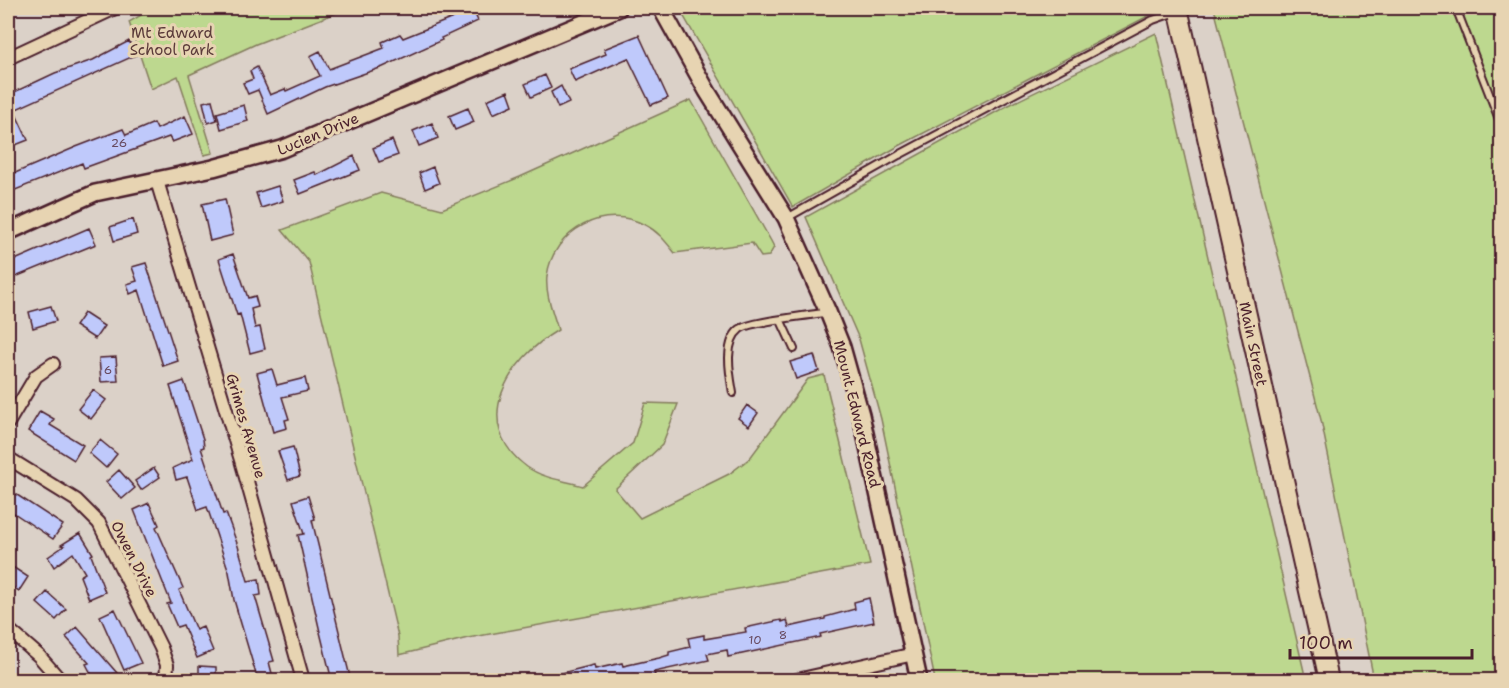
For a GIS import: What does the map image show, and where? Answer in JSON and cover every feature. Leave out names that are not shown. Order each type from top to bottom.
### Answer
[{"type":"main road","name":"Main Street","points":[[1181,8],[1329,681]]},
{"type":"street","points":[[8,58],[115,8]]},
{"type":"street","name":"Lucien Drive","points":[[8,232],[95,193],[255,158],[282,149],[619,8]]},
{"type":"street","name":"Mount Edward Road","points":[[661,8],[707,91],[786,218],[842,346],[861,415],[919,681]]},
{"type":"street","name":"Grimes Avenue","points":[[157,181],[242,460],[303,681]]},
{"type":"street","points":[[8,423],[36,376],[53,364]]},
{"type":"street","name":"Owen Drive","points":[[8,458],[76,500],[99,523],[161,648],[167,665],[166,681]]},
{"type":"street","points":[[8,629],[39,656],[60,681]]},
{"type":"street","points":[[797,681],[914,654]]},
{"type":"lane","points":[[786,218],[1153,20],[1181,8]]},
{"type":"lane","points":[[1456,8],[1502,127]]},
{"type":"lane","points":[[733,393],[729,368],[734,338],[741,329],[828,312]]},
{"type":"lane","points":[[781,321],[794,349]]},
{"type":"green space","name":"Mt Edward School Park","points":[[153,8],[349,8],[256,44],[189,75],[213,153],[204,155],[178,76],[151,89],[129,22]]},
{"type":"green space","points":[[679,8],[1150,8],[1152,14],[897,147],[793,207]]},
{"type":"green space","points":[[1214,8],[1501,8],[1501,680],[1374,680],[1321,420]]},
{"type":"green space","points":[[1156,33],[1306,680],[935,680],[881,419],[859,339],[806,217],[1005,107]]},
{"type":"green space","points":[[691,100],[774,247],[769,256],[761,257],[752,243],[675,253],[654,230],[630,219],[614,217],[598,219],[583,225],[559,246],[551,260],[547,276],[547,290],[558,330],[540,342],[511,374],[502,393],[498,412],[500,431],[509,450],[527,467],[547,477],[583,486],[633,443],[645,403],[678,404],[662,445],[615,489],[640,518],[729,474],[750,458],[808,379],[824,375],[870,565],[468,638],[399,655],[398,636],[309,262],[282,230],[381,193],[442,209],[520,177]]},
{"type":"building","points":[[473,10],[478,21],[441,38],[442,40],[383,67],[325,87],[268,114],[258,90],[248,94],[243,83],[253,79],[250,71],[257,67],[270,95],[285,89],[286,91],[320,76],[310,56],[320,51],[329,69],[384,48],[382,42],[400,34],[403,38]]},
{"type":"building","points":[[639,35],[668,98],[651,105],[628,58],[575,82],[569,69],[606,54],[604,49]]},
{"type":"building","points":[[129,41],[136,55],[14,110],[28,140],[8,148],[8,95],[55,73],[93,60]]},
{"type":"building","points":[[545,75],[551,88],[531,97],[525,84]]},
{"type":"building","points":[[561,86],[569,103],[558,108],[551,92]]},
{"type":"building","points":[[508,91],[513,105],[493,114],[487,100]]},
{"type":"building","points":[[212,100],[217,120],[208,123],[203,102]]},
{"type":"building","points":[[244,105],[248,121],[221,129],[217,113]]},
{"type":"building","points":[[468,108],[474,122],[455,130],[449,116]]},
{"type":"building","points":[[185,116],[193,134],[172,142],[169,137],[84,168],[82,163],[8,193],[8,176],[123,129],[126,135],[154,123],[157,129]]},
{"type":"building","points":[[432,123],[438,138],[419,146],[413,131]]},
{"type":"building","points":[[392,140],[398,155],[379,162],[373,148]]},
{"type":"building","points":[[354,156],[360,170],[300,194],[294,180],[315,172],[317,175]]},
{"type":"building","points":[[433,167],[439,183],[425,189],[419,173]]},
{"type":"building","points":[[278,186],[283,201],[261,208],[256,193]]},
{"type":"building","points":[[225,199],[233,235],[210,241],[202,204]]},
{"type":"building","points":[[133,219],[137,234],[114,241],[110,227]]},
{"type":"building","points":[[89,228],[96,244],[13,278],[8,263]]},
{"type":"building","points":[[233,254],[248,298],[255,296],[258,307],[251,309],[255,328],[260,327],[265,349],[250,353],[240,314],[237,315],[219,259]]},
{"type":"building","points":[[146,263],[178,361],[163,366],[139,290],[130,294],[127,284],[137,281],[132,267]]},
{"type":"building","points":[[51,306],[56,321],[33,328],[29,312]]},
{"type":"building","points":[[84,313],[104,326],[95,339],[75,326]]},
{"type":"building","points":[[814,355],[819,371],[796,379],[790,362]]},
{"type":"building","points":[[116,357],[118,381],[101,382],[99,358]]},
{"type":"building","points":[[272,369],[277,385],[305,378],[308,391],[282,397],[289,419],[285,420],[287,428],[273,432],[257,373]]},
{"type":"building","points":[[184,381],[203,439],[204,447],[201,448],[223,514],[226,513],[238,546],[248,581],[259,579],[261,595],[255,596],[274,661],[269,662],[274,681],[258,681],[234,600],[229,572],[207,507],[198,510],[187,477],[176,480],[173,468],[193,459],[170,386]]},
{"type":"building","points":[[93,390],[106,400],[91,419],[78,409]]},
{"type":"building","points":[[747,405],[758,413],[749,426],[738,418]]},
{"type":"building","points":[[40,411],[54,419],[50,425],[83,445],[74,460],[28,431]]},
{"type":"building","points":[[100,440],[117,454],[106,468],[89,453]]},
{"type":"building","points":[[293,447],[300,476],[288,480],[278,451]]},
{"type":"building","points":[[154,468],[160,477],[141,490],[135,481]]},
{"type":"building","points":[[119,470],[135,488],[122,499],[106,482]]},
{"type":"building","points":[[14,493],[63,525],[53,539],[8,509]]},
{"type":"building","points":[[308,496],[351,681],[332,681],[320,632],[298,535],[304,534],[293,501]]},
{"type":"building","points":[[149,503],[159,525],[156,527],[183,588],[179,590],[196,630],[203,627],[213,651],[197,658],[183,625],[177,627],[167,604],[171,603],[134,510]]},
{"type":"building","points":[[80,533],[93,554],[91,555],[105,592],[89,599],[80,576],[85,573],[73,553],[54,567],[48,557]]},
{"type":"building","points":[[8,564],[28,577],[19,591],[8,584]]},
{"type":"building","points":[[47,592],[66,609],[56,620],[37,603]]},
{"type":"building","points":[[869,598],[874,622],[820,634],[821,637],[728,657],[727,650],[707,654],[709,660],[654,672],[655,675],[636,679],[635,674],[604,681],[551,681],[550,676],[594,665],[595,669],[622,663],[623,666],[669,655],[669,652],[690,647],[688,638],[704,635],[704,639],[746,632],[745,628],[781,620],[782,622],[787,620],[789,627],[825,619],[825,617],[855,609],[854,602]]},
{"type":"building","points":[[115,609],[141,663],[124,670],[100,616]]},
{"type":"building","points":[[77,627],[117,673],[112,675],[115,681],[95,681],[86,664],[89,663],[66,637]]},
{"type":"building","points":[[199,666],[216,667],[216,681],[199,681]]}]
